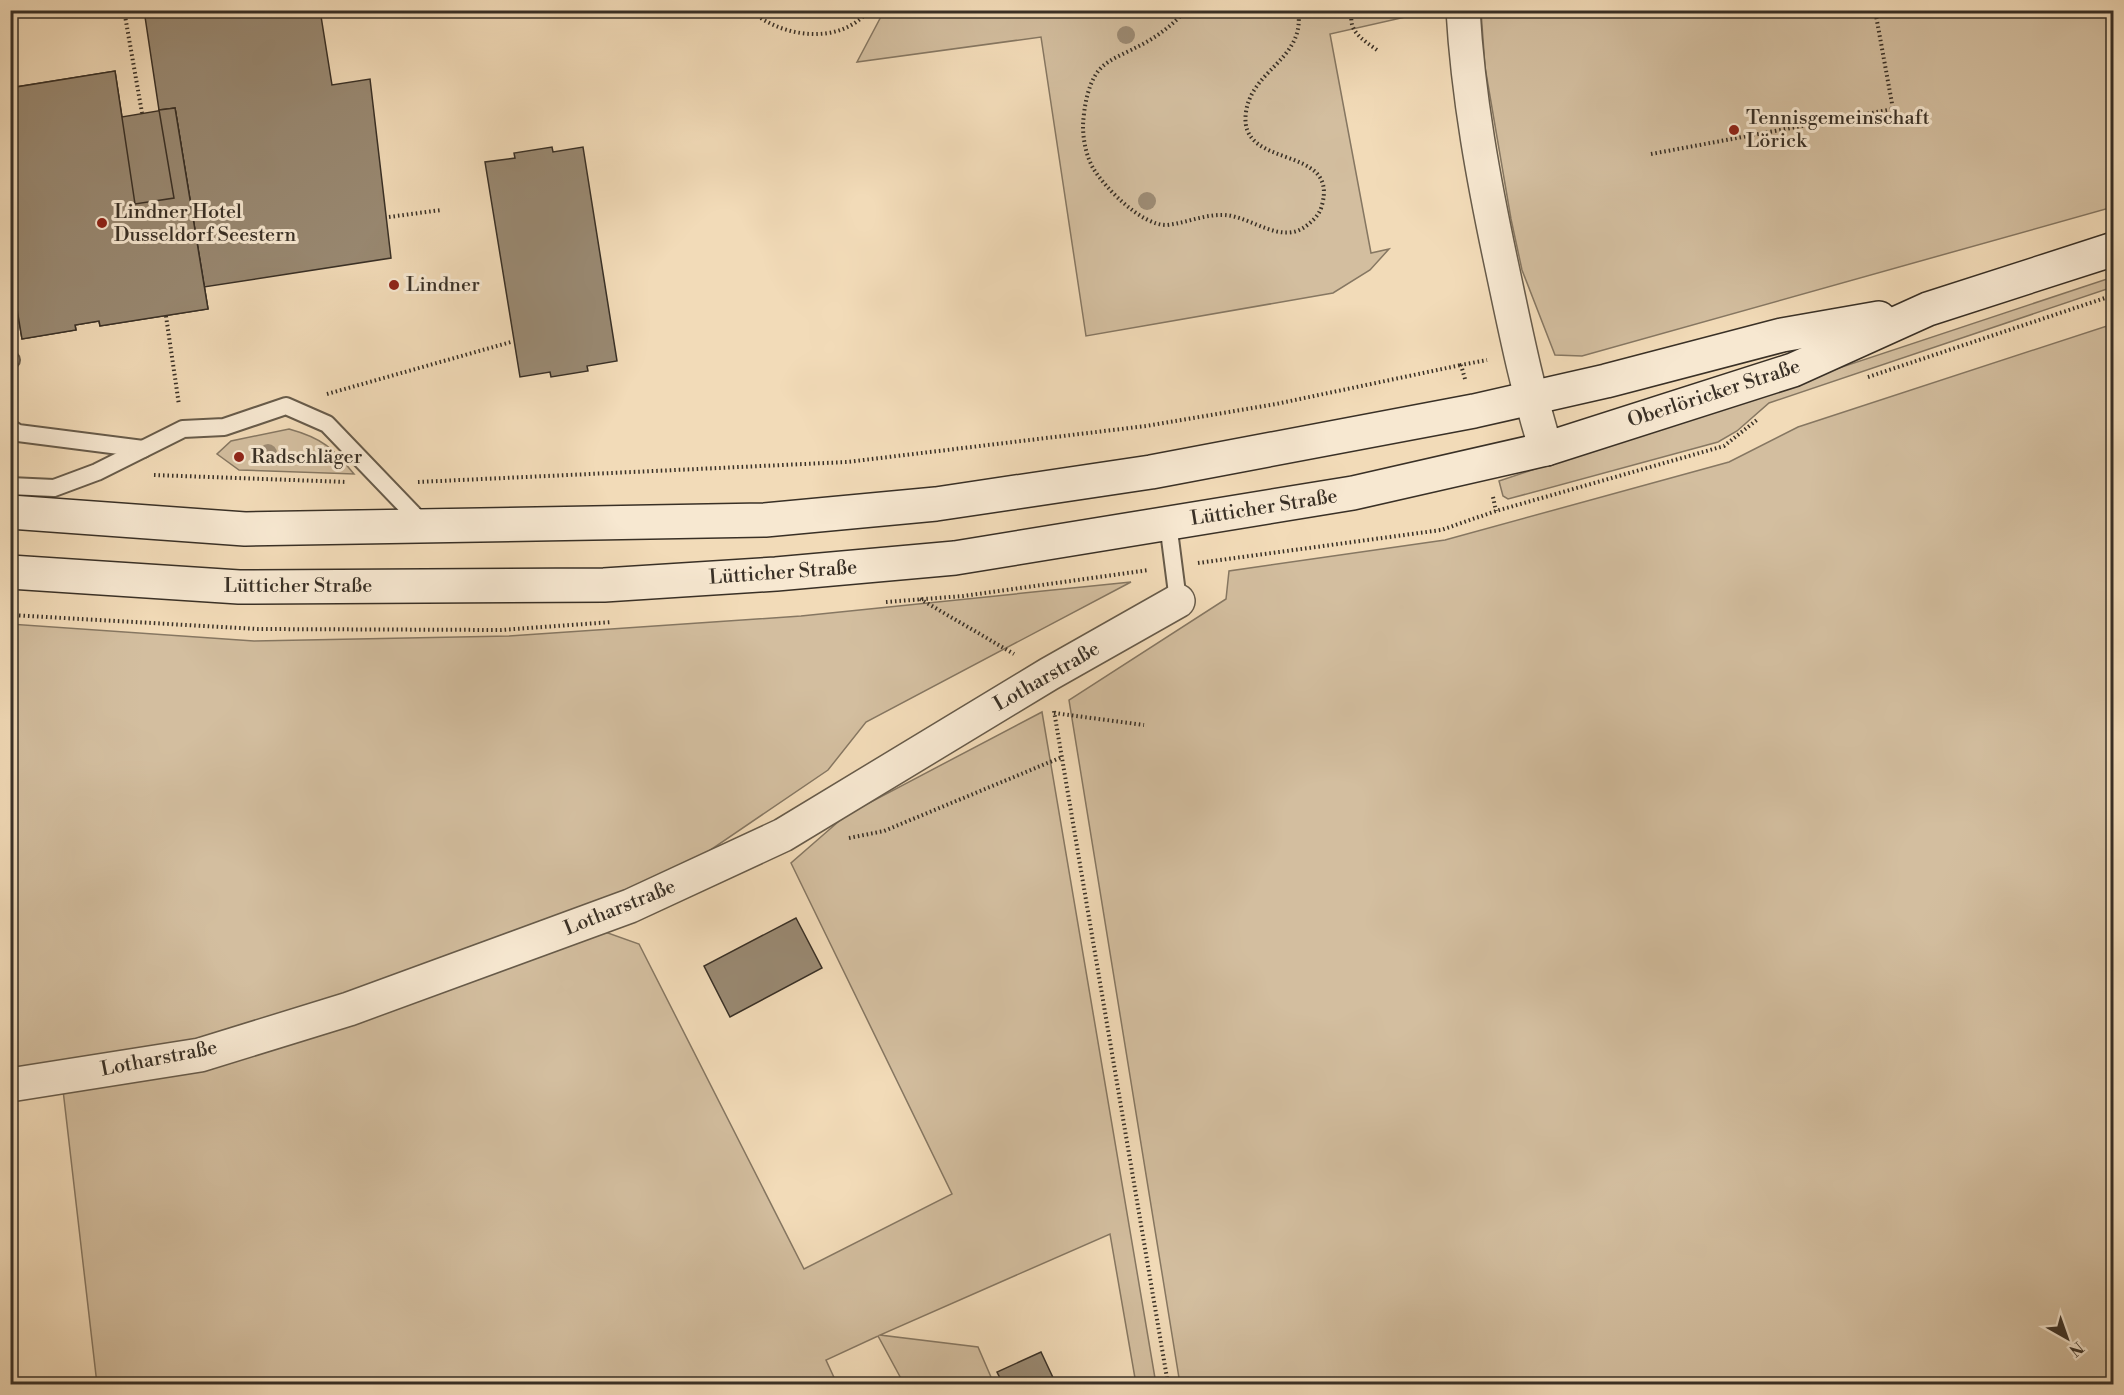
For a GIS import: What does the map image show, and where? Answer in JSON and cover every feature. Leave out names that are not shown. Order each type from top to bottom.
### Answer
[{"type":"main road","points":[[1470,21],[1467,73],[1502,221],[1530,398],[1546,449]]},
{"type":"main road","name":"Oberlöricker Straße","points":[[1546,449],[1793,370],[1928,309],[2114,249]]},
{"type":"main road","name":"Oberlöricker Straße","points":[[1530,398],[1606,381],[1782,335],[1928,309]]},
{"type":"main road","points":[[10,512],[245,529],[765,520],[936,504],[1151,472],[1530,398]]},
{"type":"main road","name":"Lütticher Straße","points":[[10,572],[239,587],[604,585],[777,574],[955,558],[1353,494],[1546,449]]},
{"type":"main road","name":"Lotharstraße","points":[[10,1085],[200,1054],[349,1009],[630,906],[783,835],[1049,674],[1178,601]]},
{"type":"lane","points":[[10,486],[54,488],[97,472],[183,429],[224,427],[286,406],[327,424],[425,527]]},
{"type":"lane","points":[[10,428],[18,433],[143,449]]},
{"type":"lane","points":[[1168,523],[1178,601]]},
{"type":"path","points":[[124,10],[142,113]]},
{"type":"path","points":[[750,10],[761,21],[803,34],[837,34],[862,19],[869,10]]},
{"type":"path","points":[[1186,10],[1159,34],[1110,61],[1096,76],[1086,102],[1083,125],[1085,148],[1093,168],[1123,202],[1154,222],[1167,225],[1205,215],[1227,215],[1287,234],[1299,231],[1318,215],[1323,204],[1320,179],[1310,165],[1272,153],[1255,141],[1247,129],[1246,112],[1263,78],[1289,52],[1297,35],[1298,11],[1305,10]]},
{"type":"path","points":[[1344,10],[1352,12],[1350,22],[1353,30],[1377,50]]},
{"type":"path","points":[[1651,154],[1893,109],[1875,10]]},
{"type":"path","points":[[389,217],[441,210]]},
{"type":"path","points":[[166,316],[183,429]]},
{"type":"path","points":[[336,392],[511,342]]},
{"type":"path","points":[[97,472],[383,484],[847,462],[1146,426],[1276,404],[1461,365]]},
{"type":"path","points":[[919,599],[1049,674]]},
{"type":"path","points":[[1144,725],[1054,713],[1168,1384]]},
{"type":"path","points":[[842,839],[885,831],[1062,757]]},
{"type":"shaded area","points":[[884,11],[1432,11],[1330,34],[1371,253],[1389,249],[1370,270],[1333,293],[1086,336],[1041,37],[857,62]]},
{"type":"shaded area","name":"Tennisgemeinschaft Lörick","points":[[1481,11],[2113,11],[2113,207],[1582,356],[1555,355],[1522,270],[1511,219],[1485,67]]},
{"type":"shaded area","points":[[2113,277],[2113,287],[1769,403],[1737,431],[1718,442],[1508,499],[1503,496],[1499,481]]},
{"type":"shaded area","points":[[2113,324],[2113,1384],[1180,1384],[1069,700],[1226,599],[1229,571],[1445,540],[1729,462],[1798,427]]},
{"type":"shaded area","points":[[289,429],[319,440],[340,457],[354,474],[239,470],[217,454],[231,441]]},
{"type":"shaded area","points":[[1131,582],[866,722],[828,770],[650,891],[348,1004],[159,1054],[11,1081],[10,624],[254,641],[509,636],[801,616]]},
{"type":"shaded area","points":[[1042,712],[1156,1384],[1136,1384],[1110,1234],[880,1335],[978,1347],[994,1384],[904,1384],[878,1336],[826,1360],[837,1384],[97,1384],[63,1090],[594,928],[639,944],[804,1269],[952,1194],[791,863],[846,815]]},
{"type":"building","points":[[144,10],[320,10],[332,85],[370,79],[391,258],[204,287],[175,108],[159,110]]},
{"type":"building","name":"Lindner Hotel Dusseldorf Seestern","points":[[115,71],[122,117],[175,108],[208,309],[100,326],[99,321],[75,325],[76,330],[22,339],[10,267],[10,88]]},
{"type":"building","name":"Lindner Hotel Dusseldorf Seestern","points":[[115,71],[135,204],[174,198],[159,110],[175,108],[208,309],[100,326],[99,321],[75,325],[76,330],[22,339],[10,267],[10,88]]},
{"type":"building","points":[[552,147],[553,152],[583,147],[617,361],[587,366],[588,371],[551,377],[550,372],[520,377],[485,162],[515,158],[514,153]]},
{"type":"building","points":[[796,918],[822,968],[730,1017],[704,966]]},
{"type":"building","points":[[1041,1352],[1056,1384],[1003,1384],[997,1372]]},
{"type":"place","name":"Tennisgemeinschaft Lörick","points":[[1734,130]]},
{"type":"place","name":"Lindner Hotel Dusseldorf Seestern","points":[[102,223]]},
{"type":"place","name":"Lindner","points":[[394,285]]},
{"type":"place","name":"Radschläger","points":[[239,457]]}]
